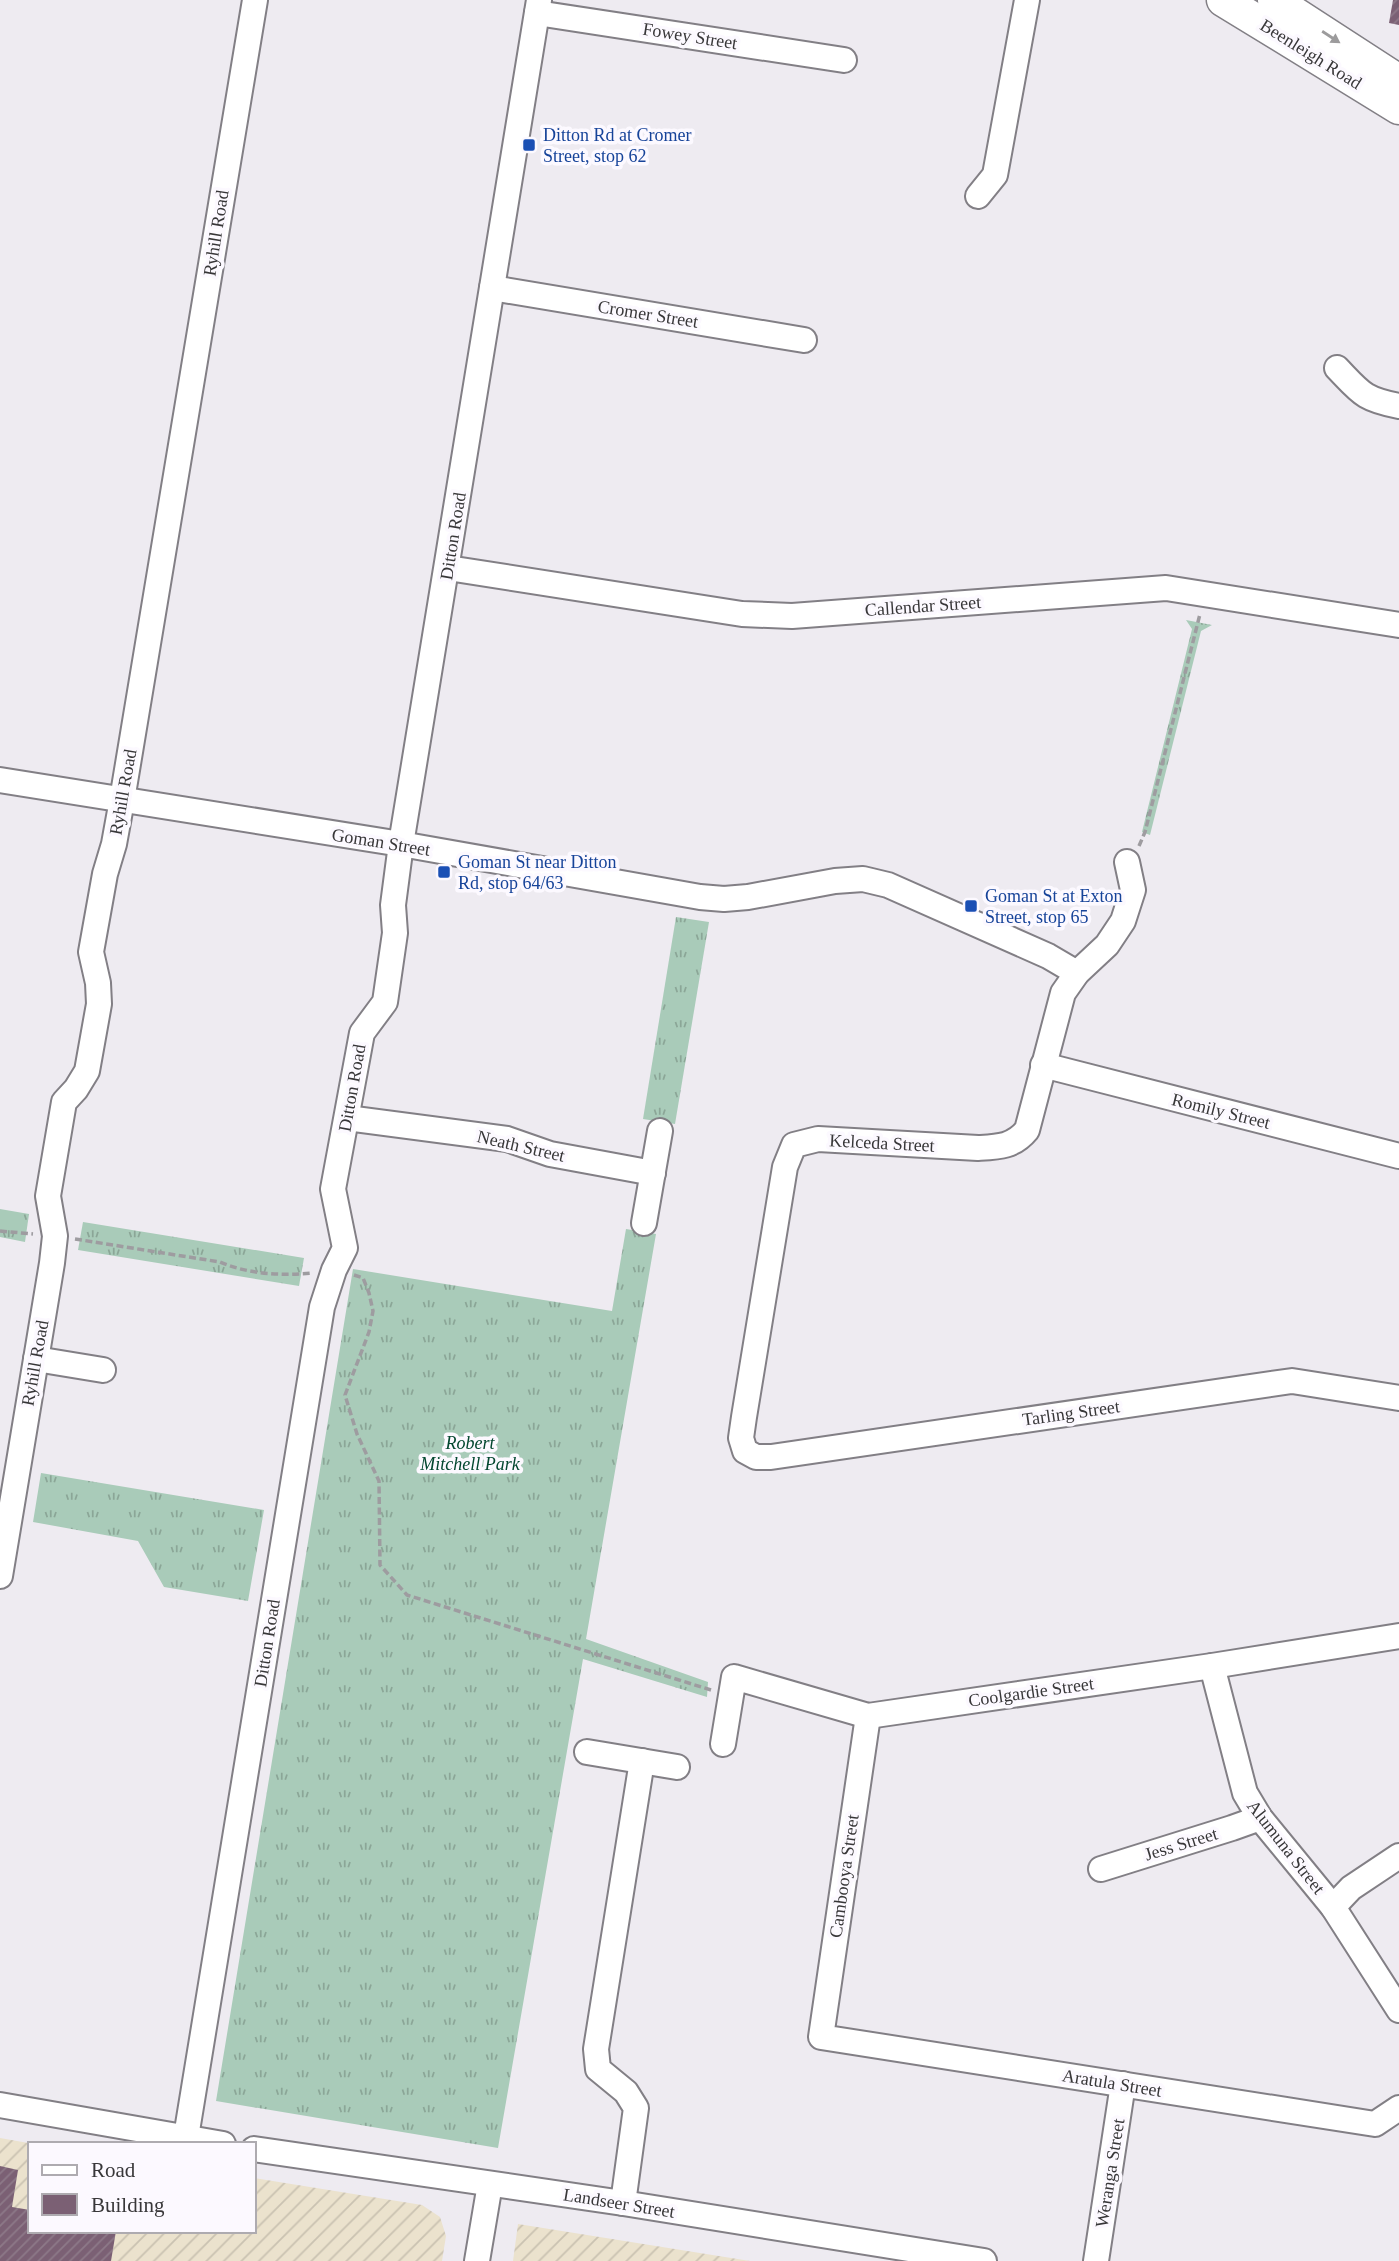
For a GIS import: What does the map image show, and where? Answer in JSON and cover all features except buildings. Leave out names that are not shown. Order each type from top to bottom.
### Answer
[{"type":"main road","name":"Beenleigh Road","points":[[1223,0],[1263,9],[1399,81]]},
{"type":"main road","name":"Beenleigh Road","points":[[1263,9],[1399,108]]},
{"type":"street","name":"Ryhill Road","points":[[0,1576],[52,1263],[55,1236],[48,1196],[64,1101],[76,1089],[87,1071],[99,1004],[98,983],[91,951],[104,874],[114,844],[122,800],[255,0]]},
{"type":"street","points":[[978,196],[995,176],[1027,0]]},
{"type":"street","points":[[1210,0],[1263,9]]},
{"type":"street","name":"Fowey Street","points":[[538,6],[844,60]]},
{"type":"street","name":"Ditton Road","points":[[186,2137],[322,1307],[334,1270],[345,1248],[333,1189],[362,1033],[385,1002],[396,933],[393,905],[401,845],[538,6]]},
{"type":"street","name":"Cromer Street","points":[[492,288],[804,340]]},
{"type":"street","points":[[1337,368],[1362,394],[1375,401],[1399,405]]},
{"type":"street","name":"Callendar Street","points":[[447,568],[742,614],[792,616],[1166,588],[1399,625]]},
{"type":"street","name":"Goman Street","points":[[0,779],[700,897],[748,897],[835,881],[863,879],[888,885],[1048,956],[1077,973]]},
{"type":"street","name":"Kelceda Street","points":[[744,1451],[741,1438],[746,1404],[785,1167],[794,1145],[818,1139],[978,1148],[1004,1147],[1020,1138],[1027,1129],[1063,993],[1077,973],[1107,945],[1123,921],[1133,890],[1127,862]]},
{"type":"street","name":"Romily Street","points":[[1043,1065],[1399,1156]]},
{"type":"street","name":"Neath Street","points":[[347,1118],[507,1139],[550,1154],[653,1173]]},
{"type":"street","points":[[644,1223],[660,1131]]},
{"type":"street","points":[[36,1359],[103,1370]]},
{"type":"street","name":"Tarling Street","points":[[744,1451],[756,1457],[771,1457],[1292,1381],[1399,1398]]},
{"type":"street","name":"Coolgardie Street","points":[[731,1697],[734,1677],[868,1716],[1399,1636]]},
{"type":"street","name":"Alumuna Street","points":[[1212,1666],[1245,1793],[1260,1818],[1333,1907],[1399,2010]]},
{"type":"street","points":[[723,1744],[731,1697]]},
{"type":"street","name":"Cambooya Street","points":[[821,2037],[868,1716]]},
{"type":"street","points":[[587,1752],[677,1766]]},
{"type":"street","points":[[622,2203],[636,2108],[626,2092],[598,2069],[596,2049],[642,1761]]},
{"type":"street","name":"Jess Street","points":[[1101,1869],[1260,1818]]},
{"type":"street","points":[[1333,1907],[1351,1888],[1399,1856]]},
{"type":"street","name":"Aratula Street","points":[[821,2037],[1375,2124],[1399,2108]]},
{"type":"street","name":"Weranga Street","points":[[1096,2261],[1123,2084]]},
{"type":"street","points":[[0,2105],[212,2142]]},
{"type":"street","name":"Landseer Street","points":[[256,2149],[622,2203],[902,2254],[984,2261]]},
{"type":"street","points":[[477,2261],[490,2184]]},
{"type":"path","points":[[1127,862],[1145,832],[1205,595]]},
{"type":"path","points":[[0,1231],[55,1236],[220,1262],[239,1270],[300,1274],[334,1270],[363,1278],[373,1311],[369,1332],[345,1395],[357,1434],[379,1482],[380,1564],[407,1595],[731,1697]]},
{"type":"shaded area","points":[[0,2138],[28,2143],[28,2233],[256,2233],[256,2178],[422,2205],[440,2217],[446,2236],[442,2261],[0,2261]]},
{"type":"shaded area","points":[[518,2224],[750,2261],[513,2261]]},
{"type":"green space","points":[[1186,620],[1212,625],[1201,631],[1150,835],[1142,832],[1192,629]]},
{"type":"green space","points":[[676,917],[709,922],[675,1124],[643,1119]]},
{"type":"green space","points":[[0,1209],[29,1214],[25,1242],[0,1237]]},
{"type":"green space","points":[[83,1222],[304,1258],[299,1286],[78,1250]]},
{"type":"green space","name":"Robert Mitchell Park","points":[[626,1229],[656,1234],[586,1639],[708,1682],[707,1697],[583,1659],[498,2148],[216,2101],[353,1269],[612,1311]]},
{"type":"green space","points":[[41,1473],[264,1510],[248,1601],[164,1587],[138,1541],[33,1522]]},
{"type":"place","name":"Ditton Rd at Cromer Street, stop 62","points":[[529,145]]},
{"type":"place","name":"Goman St near Ditton Rd, stop 64/63","points":[[444,872]]},
{"type":"place","name":"Goman St at Exton Street, stop 65","points":[[971,906]]}]
